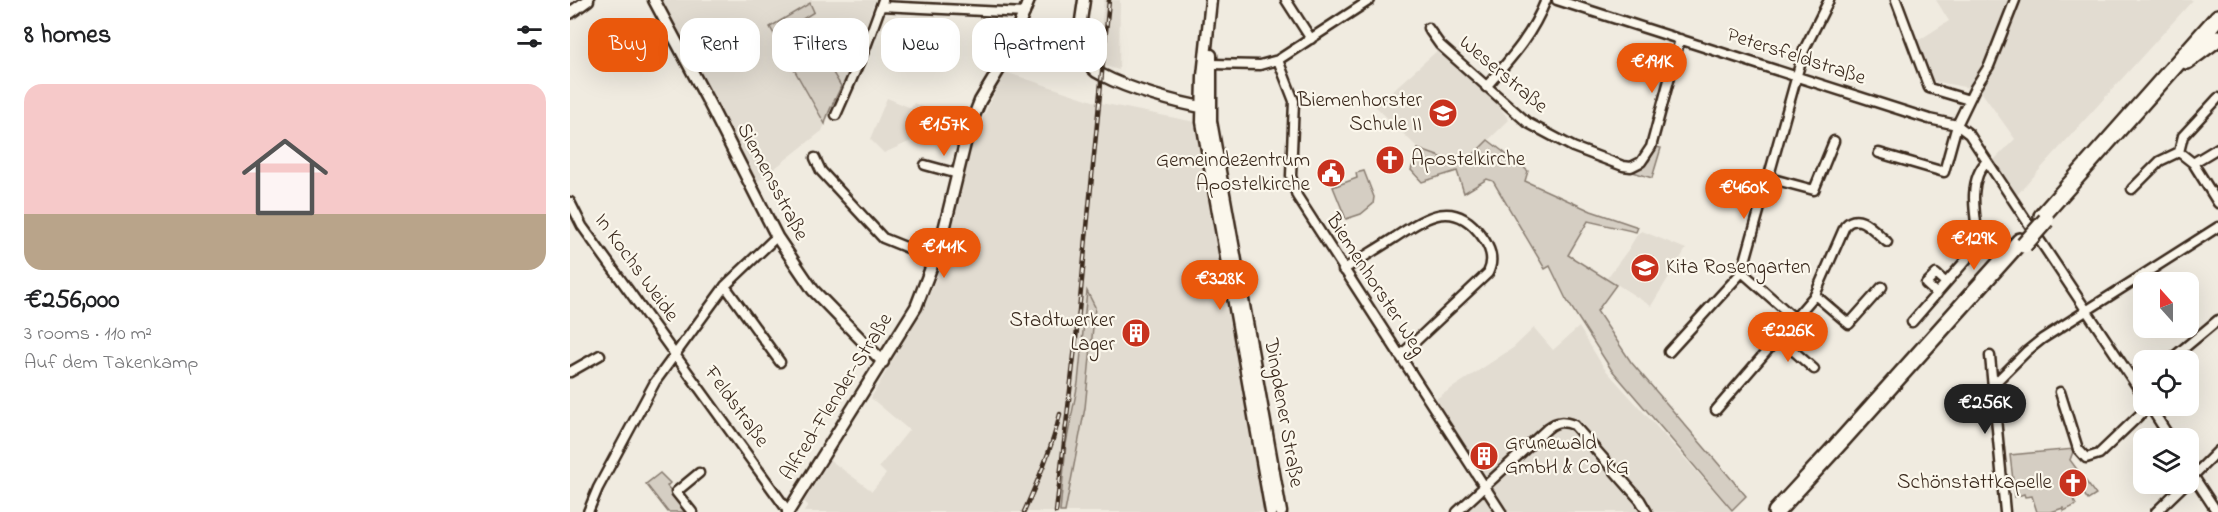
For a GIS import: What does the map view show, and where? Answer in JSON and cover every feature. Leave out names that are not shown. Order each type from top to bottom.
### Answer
[{"type":"highway","points":[[2180,63],[2218,4]]},
{"type":"highway","points":[[1784,512],[2218,17]]},
{"type":"highway","points":[[2180,63],[2218,27]]},
{"type":"highway","points":[[2180,63],[2218,38]]},
{"type":"highway","points":[[1776,512],[2022,243]]},
{"type":"main road","points":[[570,13],[588,0]]},
{"type":"main road","name":"Siemensstraße","points":[[654,0],[709,103],[766,218],[788,255],[830,308],[883,362]]},
{"type":"main road","name":"Alfred-Flender-Straße","points":[[788,512],[916,307],[935,259],[974,116],[1006,58],[1029,0]]},
{"type":"main road","points":[[1084,0],[1080,44],[1094,69],[1102,75],[1134,88],[1206,108]]},
{"type":"main road","points":[[1206,108],[1211,0]]},
{"type":"main road","points":[[1206,108],[1211,64],[1209,22]]},
{"type":"main road","name":"Dingdener Straße","points":[[1206,108],[1202,122],[1271,512]]},
{"type":"main road","name":"Dingdener Straße","points":[[1206,108],[1211,121],[1280,512]]},
{"type":"main road","name":"Dingdener Straße","points":[[1262,464],[1268,465],[1271,469],[1280,512]]},
{"type":"street","points":[[1286,0],[1311,39]]},
{"type":"street","points":[[1211,64],[1260,65],[1278,60],[1370,0]]},
{"type":"street","points":[[1486,87],[1527,40],[1538,22],[1546,0]]},
{"type":"street","name":"Petersfeldstraße","points":[[1557,0],[1929,119],[1957,125]]},
{"type":"street","points":[[1669,352],[1742,272],[1804,50],[1829,0]]},
{"type":"street","points":[[1896,0],[1929,88],[1969,100]]},
{"type":"street","points":[[1879,153],[1944,172],[1957,125],[1989,66],[2015,0]]},
{"type":"street","points":[[836,115],[866,49],[882,3],[1025,13]]},
{"type":"street","name":"Weserstraße","points":[[1428,28],[1440,45],[1528,123],[1598,157],[1623,166],[1637,165],[1647,156],[1680,39]]},
{"type":"street","name":"Biemenhorster Weg","points":[[1278,60],[1294,101],[1291,152],[1293,187],[1343,270],[1501,512]]},
{"type":"street","points":[[2179,152],[2183,136],[2218,98]]},
{"type":"street","points":[[1957,125],[1969,134],[2086,312],[2133,377]]},
{"type":"street","points":[[1769,178],[1814,189],[1834,141]]},
{"type":"street","points":[[2193,163],[2218,148]]},
{"type":"street","points":[[2179,152],[2193,163],[2218,203]]},
{"type":"street","points":[[2132,189],[2160,161],[2179,152]]},
{"type":"street","points":[[815,158],[821,171],[883,238],[935,259]]},
{"type":"street","points":[[1912,322],[1979,245],[1974,190],[1980,168],[1987,160]]},
{"type":"street","points":[[925,165],[958,174]]},
{"type":"street","name":"In Kochs Weide","points":[[570,202],[582,226],[675,353]]},
{"type":"street","points":[[1343,270],[1421,221],[1439,214],[1454,214],[1466,219],[1485,241],[1492,257],[1488,273],[1400,356]]},
{"type":"street","points":[[1716,410],[1815,295],[1849,221],[1856,219],[1863,221],[1887,242]]},
{"type":"street","points":[[1993,385],[2027,351],[2218,226]]},
{"type":"street","points":[[588,512],[634,418],[655,382],[725,286],[772,241]]},
{"type":"street","points":[[1742,272],[1796,319]]},
{"type":"street","points":[[1937,294],[1926,284],[1936,274],[1946,283]]},
{"type":"street","points":[[725,286],[780,362]]},
{"type":"street","points":[[1815,295],[1849,324],[1882,287]]},
{"type":"street","points":[[2182,350],[2218,320]]},
{"type":"street","points":[[1779,338],[1814,369]]},
{"type":"street","name":"Feldstraße","points":[[675,353],[788,512]]},
{"type":"street","points":[[570,372],[600,355]]},
{"type":"street","points":[[1990,356],[2006,512]]},
{"type":"street","points":[[2060,392],[2078,449],[2086,458],[2099,454],[2138,416]]},
{"type":"street","points":[[1457,512],[1556,422],[1574,425],[1640,500],[1647,512]]},
{"type":"street","points":[[2199,468],[2218,451]]},
{"type":"street","points":[[692,512],[675,492],[699,473]]},
{"type":"street","points":[[2199,490],[2217,512]]},
{"type":"street","points":[[2156,512],[2173,494]]},
{"type":"shaded area","points":[[660,0],[875,0],[869,18],[772,18],[772,72],[849,72],[822,131],[756,183],[698,72],[760,72],[760,18],[680,18],[680,38]]},
{"type":"shaded area","points":[[1104,0],[1120,0],[1119,70],[1107,67],[1107,18],[1102,18]]},
{"type":"shaded area","points":[[1936,0],[2193,0],[2016,196],[1993,161],[2015,139],[1980,90],[1933,81],[1916,42],[1949,21]]},
{"type":"shaded area","points":[[810,3],[814,12],[804,18],[785,18]]},
{"type":"shaded area","name":"Biemenhorster Schule II","points":[[1438,50],[1499,106],[1509,120],[1463,165],[1418,148],[1375,106]]},
{"type":"shaded area","points":[[796,72],[833,72],[841,86],[825,124]]},
{"type":"shaded area","points":[[1005,72],[1096,102],[1210,125],[1280,512],[804,512],[808,505],[804,502],[830,460],[872,491],[886,474],[879,467],[909,430],[871,398],[926,302],[943,262],[968,154],[980,123]]},
{"type":"shaded area","points":[[887,98],[911,108],[914,103],[942,116],[936,130],[884,153],[870,139]]},
{"type":"shaded area","points":[[1488,140],[1528,171],[1525,181],[1591,211],[1638,227],[1636,232],[1588,221],[1568,255],[1616,285],[1597,311],[1631,362],[1746,496],[1732,510],[1611,369],[1566,299],[1550,266],[1545,269],[1493,181],[1487,179],[1464,193],[1457,171],[1422,182],[1411,170],[1418,149],[1463,165]]},
{"type":"shaded area","points":[[1656,147],[1661,148],[1652,178],[1633,172],[1649,161]]},
{"type":"shaded area","points":[[1364,171],[1374,197],[1373,204],[1361,214],[1346,219],[1333,187],[1357,178],[1356,173]]},
{"type":"shaded area","name":"Kita Rosengarten","points":[[1642,231],[1686,249],[1651,306],[1607,278],[1638,233]]},
{"type":"shaded area","points":[[1087,291],[1095,307],[1085,408],[1065,512],[1060,512],[1066,444],[1078,383]]},
{"type":"shaded area","points":[[1579,327],[1604,368],[1733,512],[1450,512],[1482,482],[1431,402],[1513,348],[1534,328],[1553,350]]},
{"type":"shaded area","points":[[2074,449],[2070,460],[2096,495],[2088,500],[2082,491],[2072,497],[2076,505],[2064,511],[2063,508],[2051,512],[2037,512],[2032,496],[2025,497],[2024,494],[2015,497],[2010,455]]},
{"type":"shaded area","points":[[660,473],[670,483],[667,486],[688,512],[668,512],[646,484]]},
{"type":"railway","points":[[1056,512],[1078,321],[1109,0]]},
{"type":"railway","points":[[1024,512],[1049,452],[1060,414]]},
{"type":"place","name":"Biemenhorster Schule II","points":[[1443,113]]},
{"type":"place","name":"Apostelkirche","points":[[1390,160]]},
{"type":"place","name":"Gemeindezentrum Apostelkirche","points":[[1331,173]]},
{"type":"place","name":"Kita Rosengarten","points":[[1645,268]]},
{"type":"place","name":"Stadtwerker Lager","points":[[1136,333]]},
{"type":"place","name":"Grunewald GmbH & Co KG","points":[[1484,456]]},
{"type":"place","name":"Schönstattkapelle","points":[[2073,483]]}]
